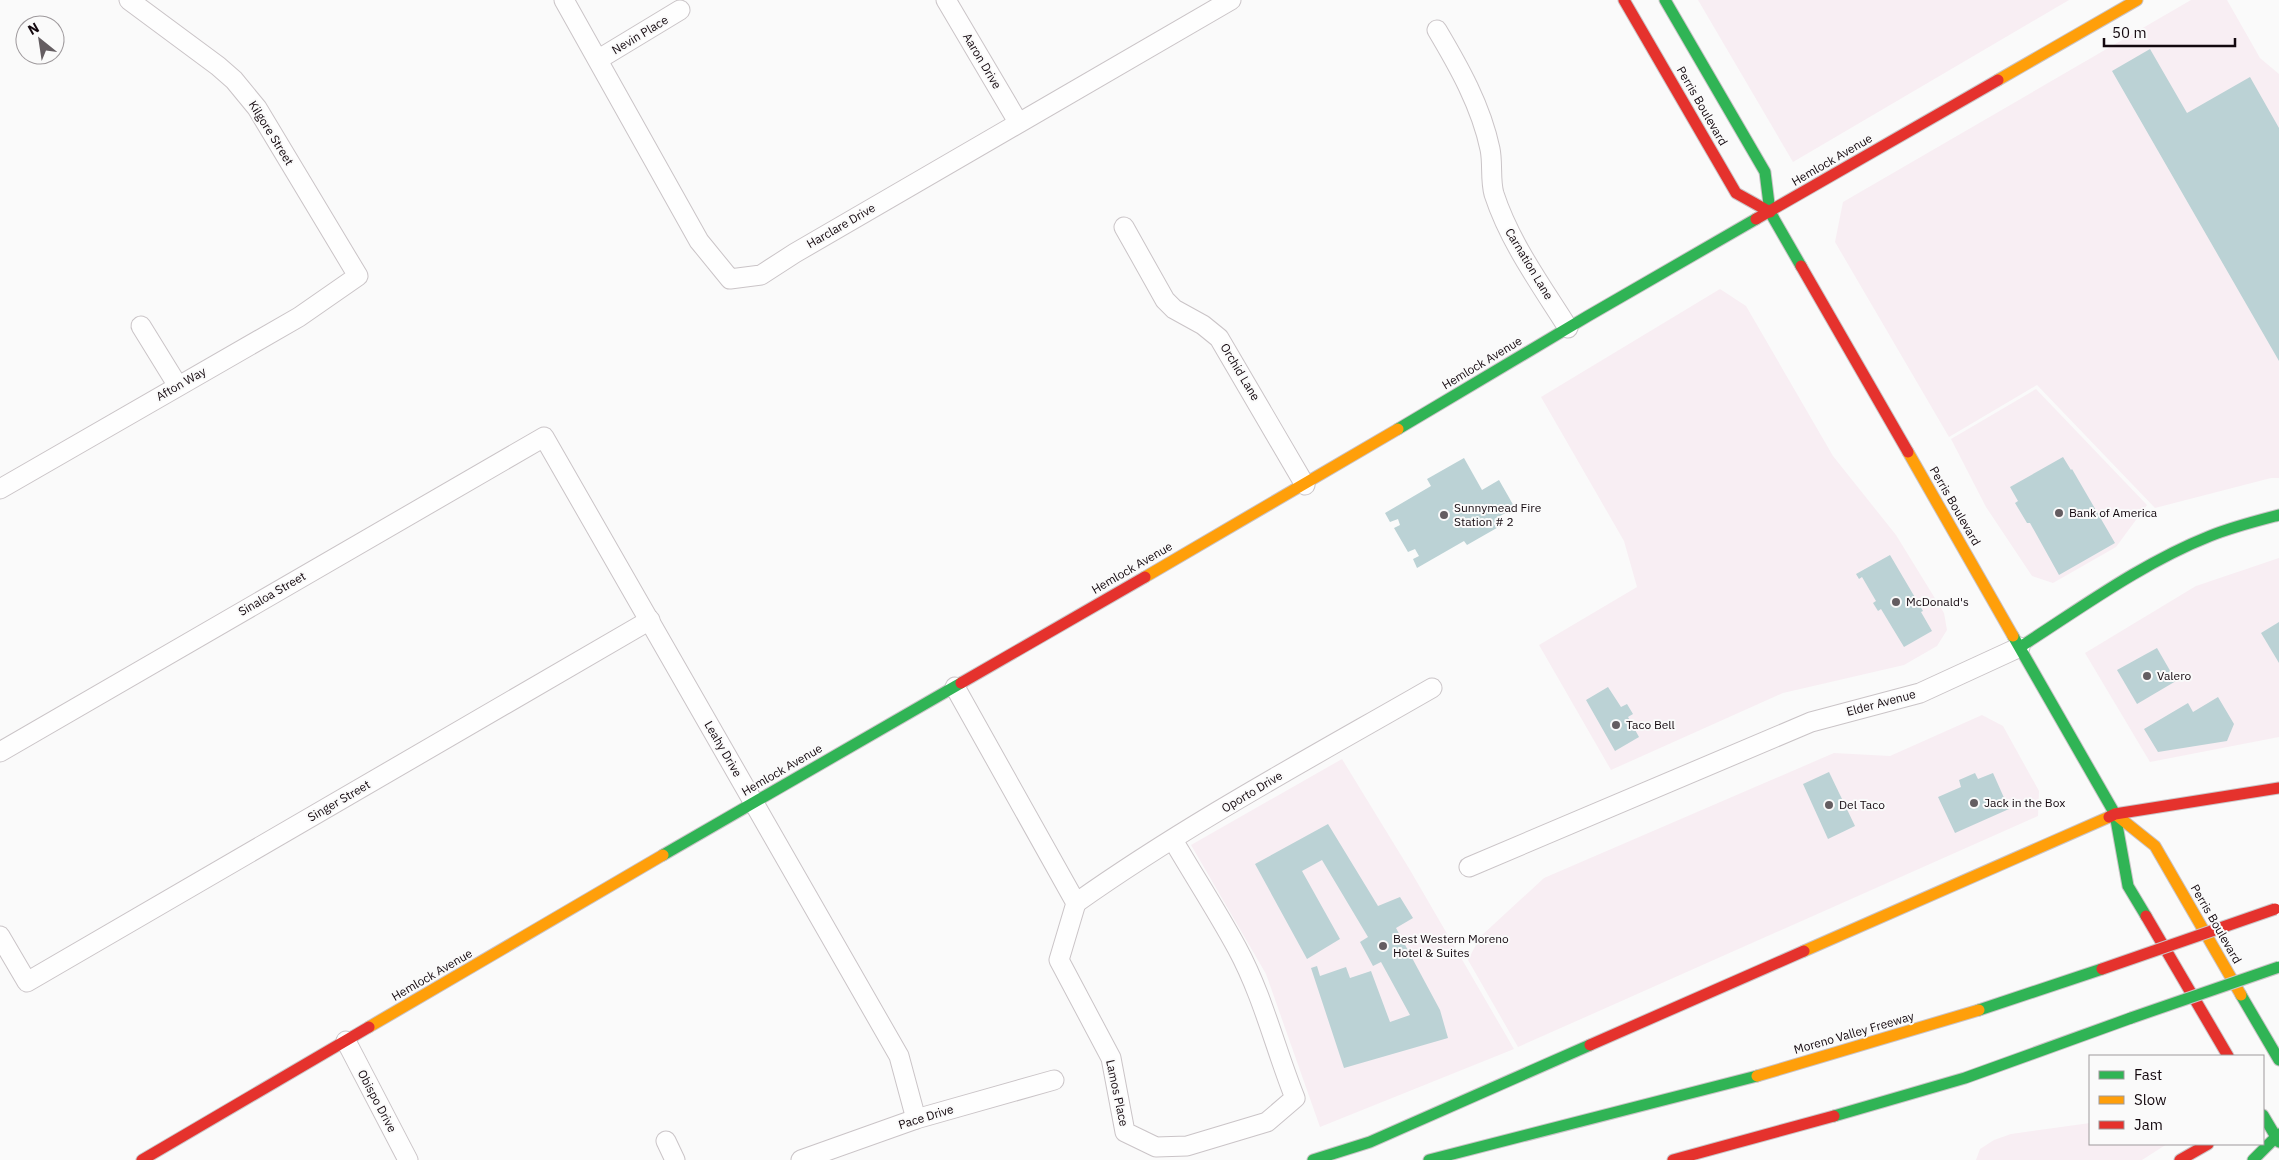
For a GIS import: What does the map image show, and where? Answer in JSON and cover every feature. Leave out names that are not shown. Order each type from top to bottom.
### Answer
[{"type":"main road","name":"Perris Boulevard","points":[[1624,0],[1736,193],[1770,212]]},
{"type":"main road","name":"Perris Boulevard","points":[[1665,0],[1765,172],[1770,212],[2115,814],[2128,886],[2227,1055]]},
{"type":"main road","name":"Hemlock Avenue","points":[[142,1160],[753,802],[1304,485],[1568,328],[2137,0]]},
{"type":"main road","name":"Elder Avenue","points":[[2020,647],[2131,576],[2188,545],[2258,519],[2279,515]]},
{"type":"main road","points":[[1313,1160],[1370,1142],[2115,814],[2279,788]]},
{"type":"main road","name":"Perris Boulevard","points":[[2115,814],[2155,846],[2279,1060]]},
{"type":"main road","name":"Moreno Valley Freeway","points":[[1429,1160],[1738,1081],[1947,1020],[2277,909]]},
{"type":"main road","points":[[1673,1160],[1754,1140],[1964,1078],[2279,967]]},
{"type":"main road","points":[[2253,1160],[2278,1138],[2264,1118],[2279,1115]]},
{"type":"main road","points":[[2180,1160],[2206,1145]]},
{"type":"street","name":"Kilgore Street","points":[[129,0],[234,80],[257,108],[358,276]]},
{"type":"street","name":"Harclare Drive","points":[[564,0],[599,59],[699,240],[730,279],[761,275],[795,253],[1018,122],[1204,7],[1231,0]]},
{"type":"street","name":"Aaron Drive","points":[[946,0],[1018,122]]},
{"type":"street","name":"Nevin Place","points":[[599,59],[680,10]]},
{"type":"street","name":"Carnation Lane","points":[[1437,30],[1462,71],[1474,98],[1490,148],[1493,192],[1507,228],[1568,328]]},
{"type":"street","name":"Orchid Lane","points":[[1124,227],[1165,300],[1174,309],[1203,324],[1219,338],[1304,485]]},
{"type":"street","name":"Afton Way","points":[[0,489],[299,317],[358,276]]},
{"type":"street","points":[[141,326],[178,386]]},
{"type":"street","name":"Leahy Drive","points":[[544,437],[899,1056],[916,1119]]},
{"type":"street","name":"Sinaloa Street","points":[[0,752],[544,437]]},
{"type":"street","name":"Singer Street","points":[[0,936],[27,982],[650,620]]},
{"type":"street","name":"Elder Avenue","points":[[1469,867],[1811,722],[1920,693],[2020,647]]},
{"type":"street","points":[[955,687],[1076,903]]},
{"type":"street","name":"Oporto Drive","points":[[1076,903],[1123,870],[1172,840],[1432,688]]},
{"type":"street","name":"Lamos Place","points":[[1076,903],[1059,960],[1111,1058],[1125,1132],[1156,1147],[1187,1146],[1268,1122],[1295,1098],[1283,1067],[1271,1024],[1238,949],[1172,840]]},
{"type":"street","name":"Obispo Drive","points":[[346,1041],[408,1160]]},
{"type":"street","name":"Pace Drive","points":[[800,1160],[916,1119],[1054,1080]]},
{"type":"street","points":[[666,1141],[674,1160]]},
{"type":"shaded area","points":[[1698,0],[2069,0],[1793,162]]},
{"type":"shaded area","points":[[2191,0],[2227,0],[2260,58],[2279,74],[2279,478],[2271,478],[2155,508],[2037,385],[1949,437],[1835,242],[1843,202]]},
{"type":"shaded area","points":[[1720,289],[1746,306],[1833,456],[1896,535],[1944,613],[1947,630],[1937,646],[1904,665],[1783,693],[1611,770],[1539,645],[1637,587],[1624,541],[1541,397]]},
{"type":"shaded area","points":[[2036,389],[2147,505],[2116,547],[2053,583],[2032,576],[1986,507],[1951,439]]},
{"type":"shaded area","points":[[2279,558],[2279,737],[2150,762],[2085,653],[2196,586]]},
{"type":"shaded area","points":[[1982,715],[2003,726],[2039,791],[2038,816],[1518,1047],[1468,960],[1480,937],[1544,878],[1834,753],[1890,756]]},
{"type":"shaded area","points":[[1342,759],[1410,870],[1514,1049],[1320,1127],[1266,974],[1191,845]]},
{"type":"shaded area","points":[[2089,1123],[2089,1145],[2165,1145],[2142,1160],[1976,1160],[1980,1149],[1994,1140],[2011,1134]]},
{"type":"building","points":[[2150,49],[2187,113],[2250,77],[2279,128],[2279,361],[2112,71]]},
{"type":"building","name":"Bank of America","points":[[2063,457],[2115,543],[2059,575],[2030,523],[2027,523],[2015,503],[2018,501],[2010,487]]},
{"type":"building","name":"Sunnymead Fire Station # 2","points":[[1464,458],[1482,490],[1499,480],[1515,508],[1498,517],[1502,525],[1467,545],[1464,541],[1417,568],[1413,559],[1419,556],[1415,549],[1408,552],[1394,528],[1400,525],[1398,519],[1390,522],[1385,513],[1431,486],[1427,479]]},
{"type":"building","name":"McDonald's","points":[[1890,555],[1923,611],[1921,612],[1932,631],[1904,647],[1881,609],[1878,611],[1873,603],[1876,601],[1862,577],[1859,579],[1856,574]]},
{"type":"building","points":[[2279,622],[2279,663],[2261,633]]},
{"type":"building","name":"Valero","points":[[2157,648],[2176,681],[2137,704],[2117,670]]},
{"type":"building","name":"Taco Bell","points":[[1608,687],[1621,707],[1627,704],[1633,714],[1628,717],[1639,737],[1615,751],[1586,700]]},
{"type":"building","points":[[2218,697],[2234,724],[2227,741],[2158,752],[2144,729],[2188,703],[2193,712]]},
{"type":"building","name":"Del Taco","points":[[1829,772],[1855,826],[1828,839],[1803,784]]},
{"type":"building","name":"Jack in the Box","points":[[1975,773],[1978,779],[1993,773],[2009,809],[1955,833],[1938,797],[1961,787],[1959,780]]},
{"type":"building","name":"Best Western Moreno Hotel & Suites","points":[[1328,824],[1378,906],[1400,897],[1413,918],[1396,928],[1440,1010],[1448,1038],[1344,1068],[1311,968],[1317,966],[1320,976],[1346,967],[1350,978],[1371,971],[1390,1022],[1410,1015],[1381,962],[1373,966],[1360,942],[1368,937],[1322,860],[1302,871],[1340,939],[1307,959],[1255,864]]},
{"type":"traffic: fast","points":[[1665,0],[1765,172],[1770,212],[1801,266]]},
{"type":"traffic: fast","points":[[1398,429],[1756,219]]},
{"type":"traffic: fast","points":[[2020,647],[2112,587],[2160,559],[2218,533],[2279,515]]},
{"type":"traffic: fast","points":[[2013,636],[2115,814],[2128,886],[2146,916]]},
{"type":"traffic: fast","points":[[663,855],[961,683]]},
{"type":"traffic: fast","points":[[2131,1018],[2279,967]]},
{"type":"traffic: fast","points":[[1979,1010],[2102,969]]},
{"type":"traffic: fast","points":[[2241,995],[2279,1060]]},
{"type":"traffic: fast","points":[[1834,1116],[1965,1078],[2131,1018]]},
{"type":"traffic: fast","points":[[1313,1160],[1370,1142],[1590,1045]]},
{"type":"traffic: fast","points":[[1429,1160],[1757,1076]]},
{"type":"traffic: fast","points":[[2264,1117],[2279,1142]]},
{"type":"traffic: fast","points":[[2253,1160],[2279,1134]]},
{"type":"traffic: slow","points":[[1998,80],[2137,0]]},
{"type":"traffic: slow","points":[[1145,577],[1398,429]]},
{"type":"traffic: slow","points":[[1908,452],[2013,636]]},
{"type":"traffic: slow","points":[[2115,814],[2155,846],[2241,995]]},
{"type":"traffic: slow","points":[[1804,951],[2109,817]]},
{"type":"traffic: slow","points":[[369,1027],[663,855]]},
{"type":"traffic: slow","points":[[1757,1076],[1979,1010]]},
{"type":"traffic: jam","points":[[1624,0],[1736,193],[1770,212]]},
{"type":"traffic: jam","points":[[1756,219],[1998,80]]},
{"type":"traffic: jam","points":[[1801,266],[1908,452]]},
{"type":"traffic: jam","points":[[961,683],[1145,577]]},
{"type":"traffic: jam","points":[[2109,817],[2115,814],[2279,788]]},
{"type":"traffic: jam","points":[[2102,969],[2275,909]]},
{"type":"traffic: jam","points":[[2146,916],[2227,1055]]},
{"type":"traffic: jam","points":[[1590,1045],[1804,951]]},
{"type":"traffic: jam","points":[[142,1160],[369,1027]]},
{"type":"traffic: jam","points":[[1673,1160],[1834,1116]]},
{"type":"traffic: jam","points":[[2180,1160],[2206,1145]]},
{"type":"place","name":"Bank of America","points":[[2059,513]]},
{"type":"place","name":"Sunnymead Fire Station # 2","points":[[1444,515]]},
{"type":"place","name":"McDonald's","points":[[1896,602]]},
{"type":"place","name":"Valero","points":[[2147,676]]},
{"type":"place","name":"Taco Bell","points":[[1616,725]]},
{"type":"place","name":"Jack in the Box","points":[[1974,803]]},
{"type":"place","name":"Del Taco","points":[[1829,805]]},
{"type":"place","name":"Best Western Moreno Hotel & Suites","points":[[1383,946]]}]
